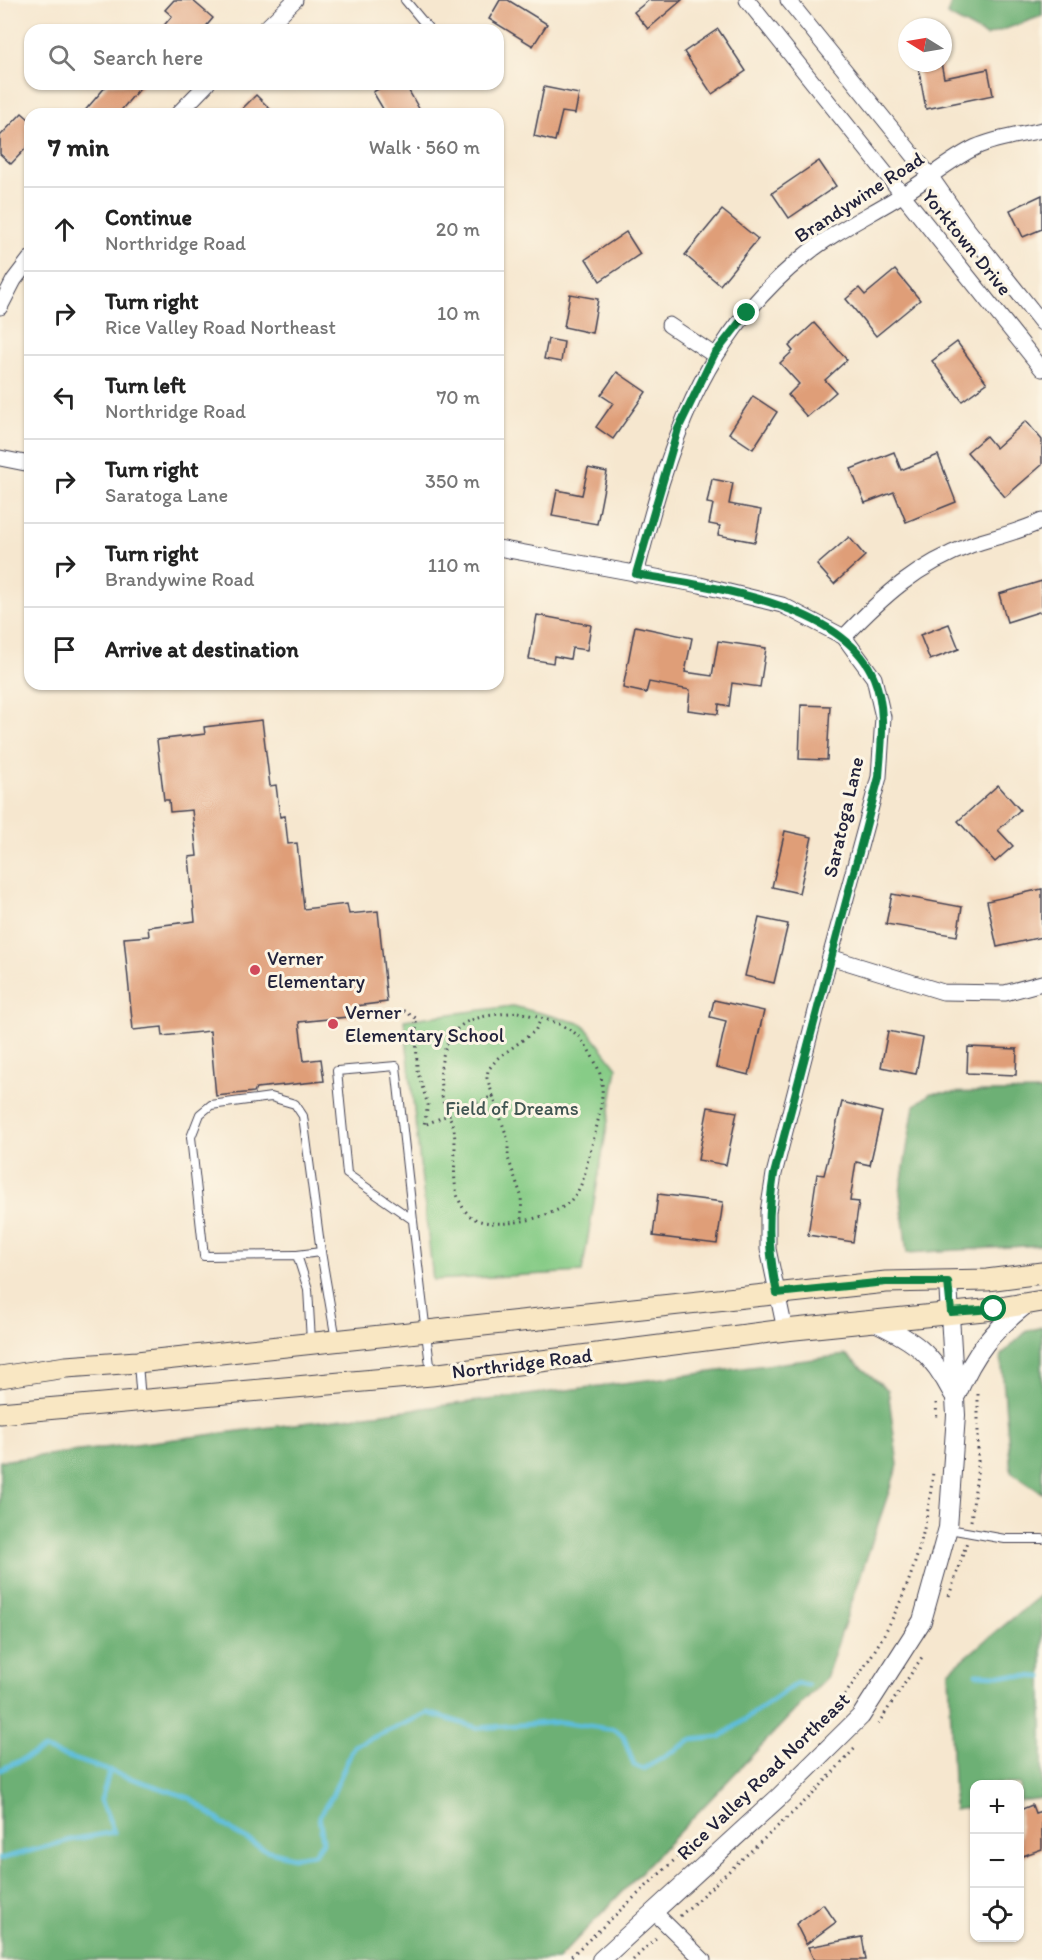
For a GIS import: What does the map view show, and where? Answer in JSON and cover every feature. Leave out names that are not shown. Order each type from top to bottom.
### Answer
[{"type":"main road","name":"Northridge Road","points":[[0,1377],[66,1367],[137,1362],[886,1282],[987,1280],[1042,1273]]},
{"type":"main road","name":"Northridge Road","points":[[0,1413],[431,1375],[785,1330],[1035,1302]]},
{"type":"street","points":[[270,24],[295,0]]},
{"type":"street","name":"Yorktown Drive","points":[[747,0],[1042,369]]},
{"type":"street","name":"Yorktown Drive","points":[[788,0],[931,177],[966,226],[1042,322]]},
{"type":"street","points":[[184,108],[201,90]]},
{"type":"street","name":"Brandywine Road","points":[[636,574],[678,429],[714,355],[760,298],[803,256],[837,232],[980,146],[1042,130]]},
{"type":"street","points":[[0,307],[24,266]]},
{"type":"street","points":[[669,325],[714,355]]},
{"type":"street","points":[[0,458],[24,463]]},
{"type":"street","points":[[844,638],[879,600],[912,574],[969,546],[1042,521]]},
{"type":"street","name":"Saratoga Lane","points":[[504,549],[782,605],[844,638],[874,678],[883,717],[879,777],[774,1174],[768,1212],[768,1249],[785,1330]]},
{"type":"street","points":[[830,957],[943,992],[1005,993],[1042,983]]},
{"type":"street","name":"Rice Valley Road Northeast","points":[[601,1960],[779,1797],[861,1716],[922,1621],[948,1528],[955,1399],[948,1282]]},
{"type":"street","points":[[955,1399],[981,1346],[1000,1324],[1035,1302]]},
{"type":"street","points":[[873,1321],[906,1337],[938,1365],[955,1399]]},
{"type":"street","points":[[654,1911],[703,1960]]},
{"type":"lane","points":[[405,0],[425,24]]},
{"type":"lane","points":[[414,1221],[347,1174],[337,1071],[396,1066],[414,1221],[431,1375]]},
{"type":"lane","points":[[321,1252],[297,1255],[204,1256],[191,1137],[200,1114],[211,1105],[271,1097],[295,1104],[303,1116],[321,1252],[336,1341]]},
{"type":"lane","points":[[297,1255],[308,1289],[311,1343]]},
{"type":"lane","points":[[137,1362],[141,1401]]},
{"type":"lane","points":[[948,1528],[1005,1539],[1042,1539]]},
{"type":"path","points":[[362,1014],[404,1011],[416,1018],[417,1070],[428,1105],[424,1125],[493,1096]]},
{"type":"path","points":[[518,1012],[542,1019],[577,1035],[592,1059],[602,1082],[582,1185],[569,1202],[554,1214],[522,1220],[483,1223],[468,1216],[459,1203],[453,1178],[454,1127],[441,1084],[442,1067],[450,1035],[466,1022],[494,1015],[518,1012]]},
{"type":"path","points":[[522,1220],[521,1195],[508,1158],[508,1140],[486,1078],[488,1070],[498,1058],[535,1031],[542,1019]]},
{"type":"path","points":[[933,1394],[936,1403],[937,1431]]},
{"type":"path","points":[[567,1960],[827,1718],[862,1674],[885,1636],[908,1586],[921,1548],[930,1504],[934,1462]]},
{"type":"green space","points":[[952,0],[1042,0],[1042,16],[986,36],[947,15]]},
{"type":"green space","name":"Field of Dreams","points":[[513,1006],[583,1024],[617,1068],[582,1272],[433,1280],[404,1020]]},
{"type":"green space","points":[[1042,1091],[1042,1245],[907,1253],[900,1192],[914,1106],[931,1093]]},
{"type":"green space","points":[[1042,1327],[1042,1493],[1011,1472],[1001,1355],[1027,1331]]},
{"type":"green space","points":[[846,1355],[888,1390],[898,1465],[826,1678],[557,1960],[0,1960],[0,1461]]},
{"type":"green space","points":[[1042,1594],[1042,1798],[1024,1800],[1024,1780],[970,1780],[970,1808],[954,1810],[949,1671]]},
{"type":"building","points":[[174,0],[192,0],[213,18],[208,24],[165,24],[172,16],[165,10]]},
{"type":"building","points":[[500,0],[508,0],[547,24],[533,46],[504,28],[504,24],[497,24],[489,19]]},
{"type":"building","points":[[649,0],[682,0],[648,29],[634,12]]},
{"type":"building","points":[[718,29],[746,71],[712,94],[684,52]]},
{"type":"building","points":[[988,69],[993,95],[926,109],[919,72],[943,72],[944,78]]},
{"type":"building","points":[[544,87],[579,94],[575,114],[562,112],[555,141],[534,136]]},
{"type":"building","points":[[103,90],[138,90],[123,108],[87,108]]},
{"type":"building","points":[[408,90],[419,108],[382,108],[373,92]]},
{"type":"building","points":[[256,95],[269,108],[243,108]]},
{"type":"building","points":[[22,113],[24,115],[24,150],[11,164],[0,154],[0,136]]},
{"type":"building","points":[[819,161],[836,186],[789,218],[772,193]]},
{"type":"building","points":[[1042,195],[1042,229],[1023,237],[1010,210]]},
{"type":"building","points":[[722,210],[758,239],[720,285],[685,255]]},
{"type":"building","points":[[626,232],[640,254],[600,281],[586,259]]},
{"type":"building","points":[[895,270],[920,300],[876,336],[846,299],[859,288],[865,295]]},
{"type":"building","points":[[570,294],[598,299],[592,333],[564,327]]},
{"type":"building","points":[[814,323],[847,360],[825,380],[836,392],[807,417],[788,395],[799,384],[780,363],[793,351],[789,346]]},
{"type":"building","points":[[548,339],[564,342],[561,362],[544,359]]},
{"type":"building","points":[[957,342],[987,383],[962,401],[932,361]]},
{"type":"building","points":[[617,372],[646,392],[613,439],[596,427],[613,403],[601,395]]},
{"type":"building","points":[[753,396],[777,412],[753,449],[729,433]]},
{"type":"building","points":[[1026,421],[1042,440],[1042,465],[1005,497],[967,452],[986,436],[996,448]]},
{"type":"building","points":[[894,452],[901,470],[938,455],[956,502],[906,522],[894,492],[865,503],[851,469]]},
{"type":"building","points":[[588,468],[607,472],[597,524],[552,516],[557,490],[582,495]]},
{"type":"building","points":[[712,479],[733,483],[729,504],[761,510],[755,542],[718,535],[720,526],[709,524],[713,504],[707,503]]},
{"type":"building","points":[[849,537],[865,556],[834,584],[817,565]]},
{"type":"building","points":[[1042,581],[1042,611],[1007,622],[999,594]]},
{"type":"building","points":[[537,615],[591,625],[587,650],[572,648],[570,659],[554,656],[553,663],[529,659]]},
{"type":"building","points":[[949,624],[959,649],[930,660],[920,635]]},
{"type":"building","points":[[635,626],[692,638],[685,672],[712,676],[718,641],[766,648],[760,687],[732,683],[729,706],[719,704],[718,714],[688,710],[690,690],[649,682],[646,693],[623,688]]},
{"type":"building","points":[[801,705],[830,706],[827,760],[799,759]]},
{"type":"building","name":"Verner Elementary","points":[[262,720],[270,786],[276,785],[280,817],[285,816],[288,844],[297,843],[304,909],[347,904],[349,914],[378,911],[387,1002],[356,1006],[357,1016],[299,1022],[304,1061],[321,1059],[324,1081],[256,1088],[254,1092],[216,1096],[210,1031],[163,1036],[162,1027],[133,1030],[124,938],[149,936],[148,927],[195,921],[189,857],[197,856],[192,810],[170,812],[169,800],[164,800],[157,740],[205,734],[204,727]]},
{"type":"building","points":[[998,785],[1020,810],[998,830],[1013,846],[995,862],[958,821]]},
{"type":"building","points":[[785,831],[812,837],[799,893],[772,887]]},
{"type":"building","points":[[1042,889],[1042,937],[997,947],[987,901]]},
{"type":"building","points":[[892,894],[962,907],[957,936],[886,924]]},
{"type":"building","points":[[759,918],[788,924],[774,983],[745,976]]},
{"type":"building","points":[[714,1000],[764,1011],[749,1075],[716,1067],[726,1021],[710,1017]]},
{"type":"building","points":[[888,1031],[923,1038],[916,1074],[881,1067]]},
{"type":"building","points":[[968,1047],[1017,1049],[1016,1075],[967,1073]]},
{"type":"building","points":[[842,1102],[882,1112],[870,1165],[856,1162],[850,1201],[859,1202],[853,1242],[808,1235],[817,1174],[824,1175]]},
{"type":"building","points":[[708,1107],[737,1112],[726,1165],[698,1160]]},
{"type":"building","points":[[658,1194],[723,1202],[717,1244],[653,1236]]},
{"type":"building","points":[[1032,1805],[1035,1813],[1042,1811],[1042,1849],[1024,1856],[1024,1834],[1024,1808]]},
{"type":"building","points":[[823,1904],[836,1922],[806,1944],[796,1924]]},
{"type":"building","points":[[862,1937],[866,1960],[814,1960],[808,1947]]},
{"type":"waterway","points":[[977,1674],[1042,1677]]},
{"type":"waterway","points":[[0,1770],[44,1749],[190,1798],[235,1833],[266,1850],[293,1857],[314,1854],[323,1841],[319,1816],[331,1798],[354,1746],[428,1713],[478,1728],[560,1722],[616,1730],[623,1736],[634,1765],[643,1769],[692,1740],[720,1737],[797,1683],[808,1685]]},
{"type":"waterway","points":[[0,1859],[70,1840],[114,1832],[101,1800],[110,1770]]},
{"type":"place","name":"Verner Elementary","points":[[255,970]]},
{"type":"place","name":"Verner Elementary School","points":[[333,1024]]},
{"type":"route","points":[[747,313],[714,355],[678,429],[636,574],[700,585],[782,605],[844,638],[864,661],[874,678],[883,717],[879,777],[774,1174],[768,1212],[768,1249],[777,1293],[886,1282],[948,1282],[951,1312],[994,1309]]}]
